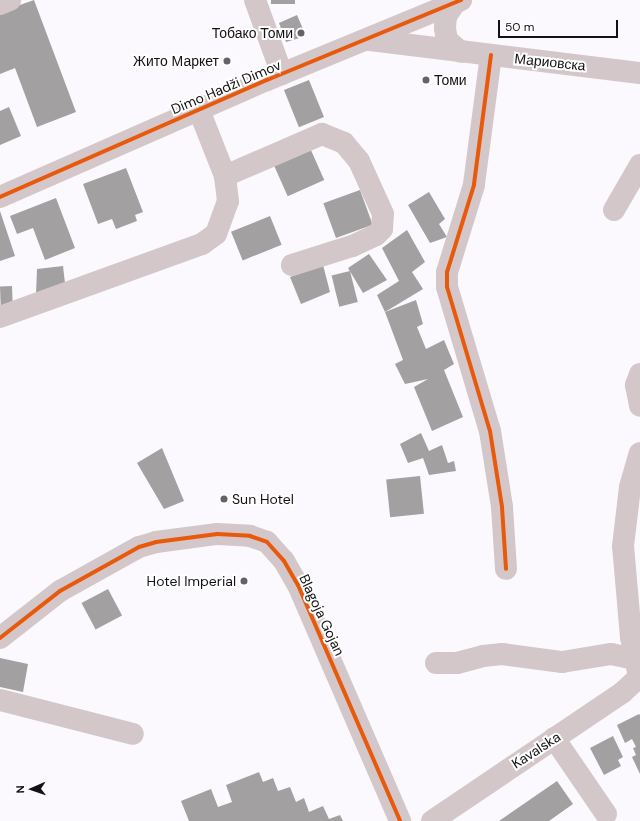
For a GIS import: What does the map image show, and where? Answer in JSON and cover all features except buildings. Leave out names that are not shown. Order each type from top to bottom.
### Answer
[{"type":"street","points":[[0,4],[10,0]]},
{"type":"street","points":[[255,0],[282,74]]},
{"type":"street","points":[[458,1],[446,16],[445,28],[447,40],[461,52]]},
{"type":"street","name":"Dimo Hadži Dimov","points":[[0,197],[282,74],[370,40],[458,1]]},
{"type":"street","name":"Мариовска","points":[[370,40],[640,73]]},
{"type":"street","points":[[491,55],[474,185],[447,272],[448,288],[490,431],[502,506],[506,569]]},
{"type":"street","points":[[0,317],[206,242],[218,228],[228,200],[226,176],[199,110]]},
{"type":"street","points":[[226,176],[322,134],[344,143],[359,161],[383,214],[382,229],[376,235],[352,246],[292,265]]},
{"type":"street","points":[[614,210],[640,165]]},
{"type":"street","points":[[640,374],[636,386],[640,406]]},
{"type":"street","points":[[638,671],[623,546],[630,486],[640,453]]},
{"type":"street","name":"Blagoja Gojan","points":[[0,638],[60,591],[139,547],[156,542],[217,534],[250,536],[266,542],[284,561],[298,585],[400,821]]},
{"type":"street","points":[[436,663],[457,664],[483,656],[502,654],[562,662],[611,654],[638,671]]},
{"type":"street","name":"Kavalska","points":[[432,821],[554,738],[638,671]]},
{"type":"street","points":[[0,700],[132,734]]},
{"type":"street","points":[[554,738],[606,814]]},
{"type":"cycle path","points":[[0,197],[267,80],[461,0]]},
{"type":"cycle path","points":[[491,55],[474,185],[447,272],[447,287],[490,431],[502,507],[506,569]]},
{"type":"cycle path","points":[[0,638],[60,591],[139,547],[156,542],[217,534],[250,536],[267,542],[284,561],[298,585],[400,821]]},
{"type":"place","name":"Тобако Томи","points":[[301,33]]},
{"type":"place","name":"Жито Маркет","points":[[227,61]]},
{"type":"place","name":"Томи","points":[[426,80]]},
{"type":"place","name":"Sun Hotel","points":[[224,499]]},
{"type":"place","name":"Hotel Imperial","points":[[244,581]]}]
